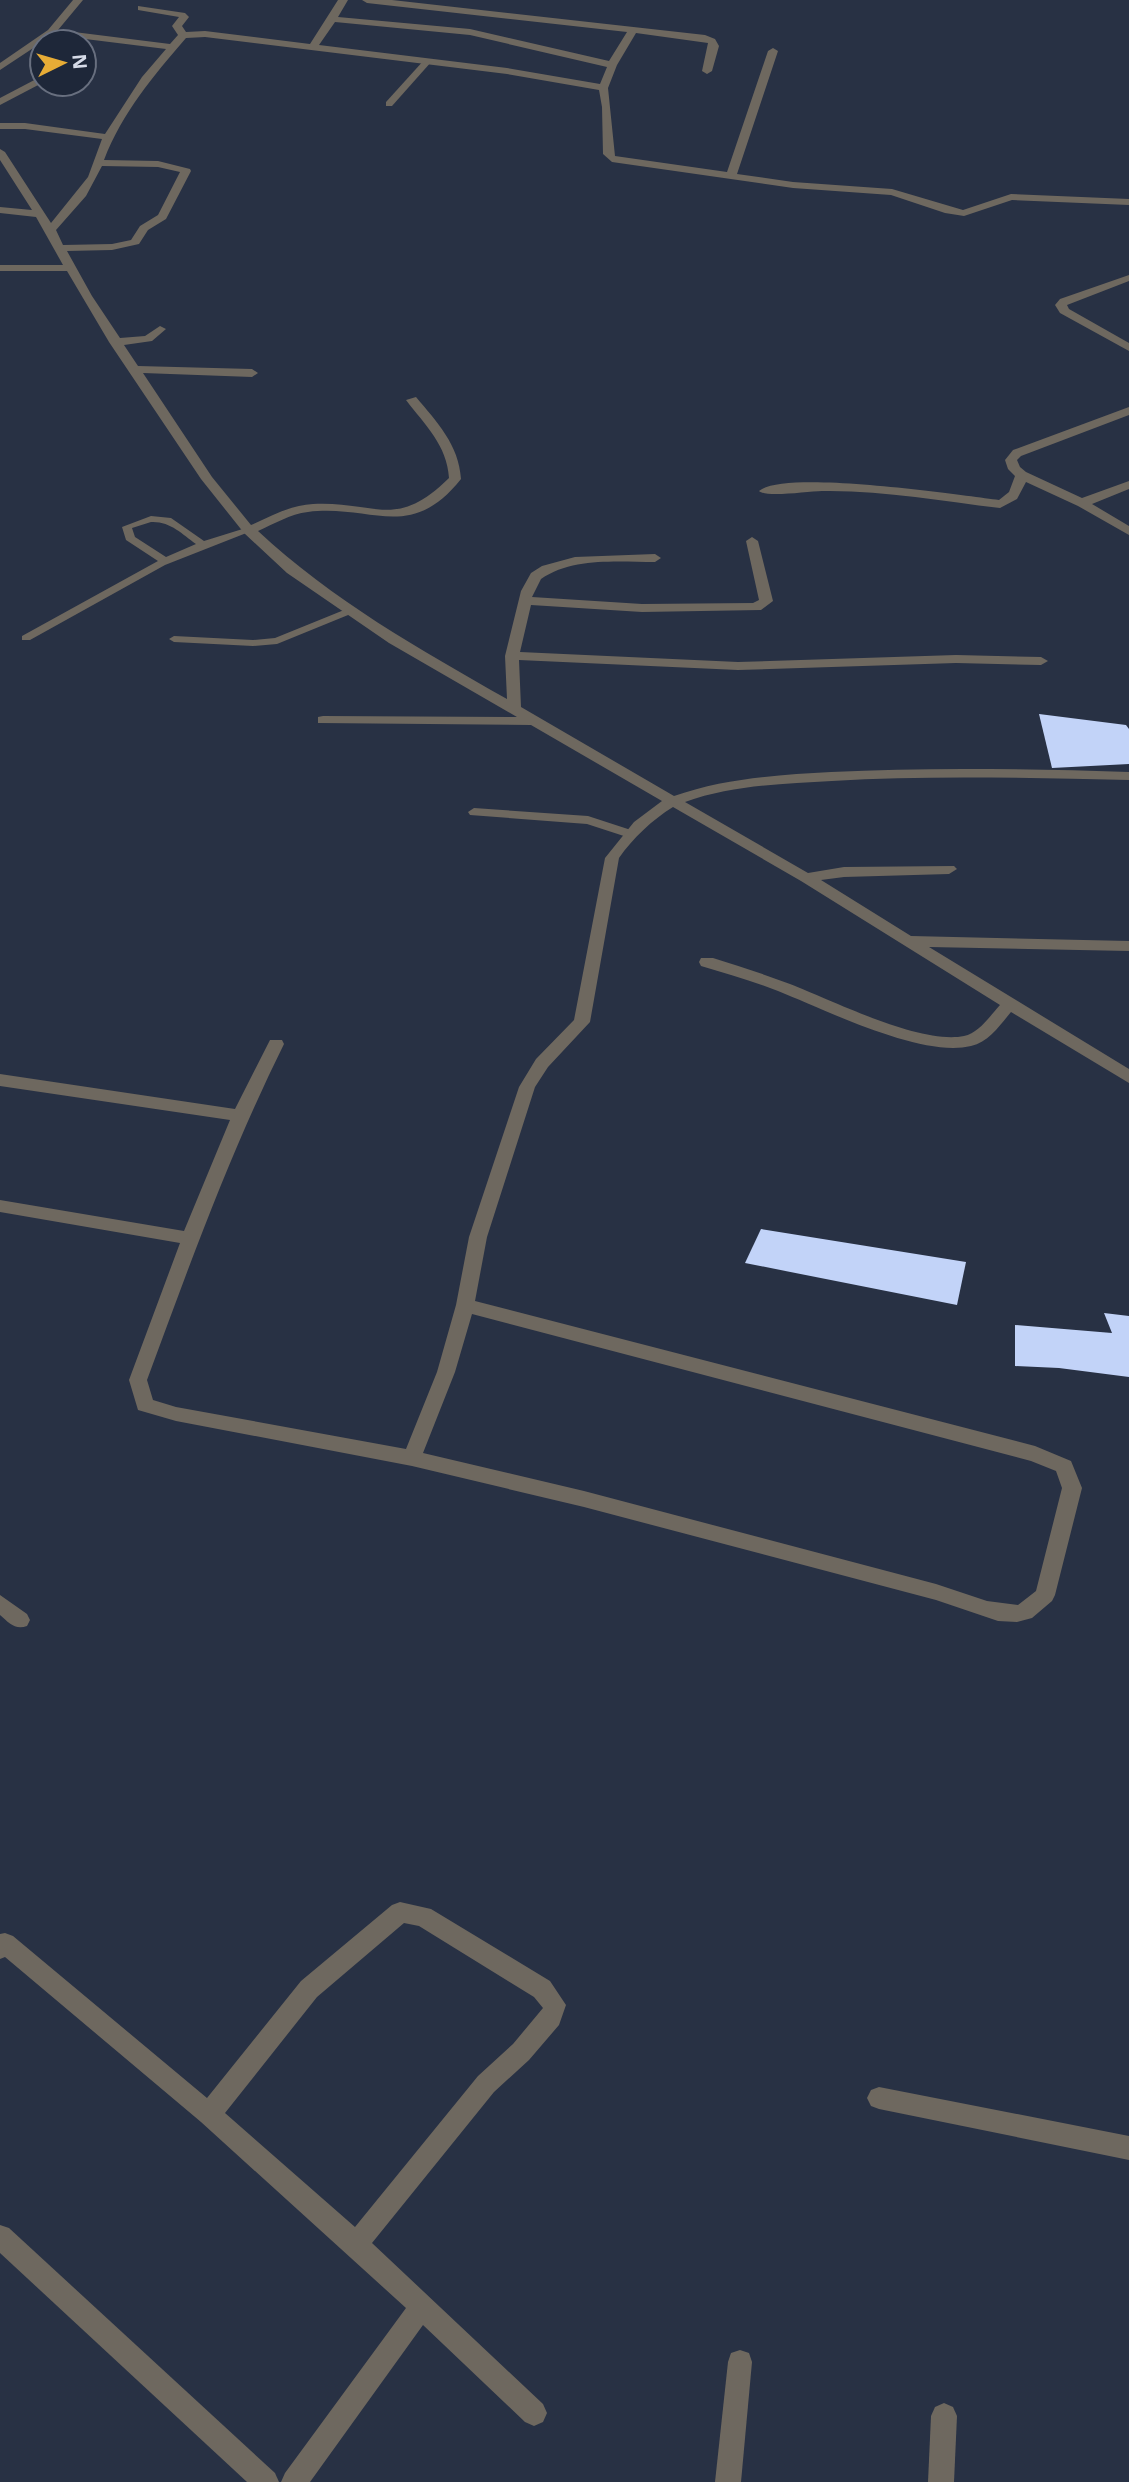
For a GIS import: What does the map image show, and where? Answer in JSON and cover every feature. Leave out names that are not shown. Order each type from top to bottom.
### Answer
[{"type":"street","points":[[54,28],[78,0]]},
{"type":"street","points":[[312,48],[321,33],[335,19],[343,0]]},
{"type":"street","points":[[368,0],[712,41],[714,46],[707,71]]},
{"type":"street","points":[[141,8],[182,15],[184,17],[177,26],[183,35]]},
{"type":"street","points":[[335,19],[481,34],[612,65]]},
{"type":"street","points":[[632,32],[612,65],[603,88],[607,107],[608,154],[612,159],[793,185],[892,192],[949,211],[964,213],[1017,196],[1129,202]]},
{"type":"street","points":[[50,230],[82,194],[108,137],[145,79],[183,35],[205,34],[428,61],[542,76],[603,88]]},
{"type":"street","points":[[98,38],[171,47]]},
{"type":"street","points":[[0,67],[28,48]]},
{"type":"street","points":[[730,175],[773,51]]},
{"type":"street","points":[[0,102],[28,87]]},
{"type":"street","points":[[0,126],[25,126],[108,137]]},
{"type":"street","points":[[0,152],[50,230],[115,342],[207,479],[249,530],[292,570],[349,611],[671,802],[806,878],[1129,1077]]},
{"type":"street","points":[[60,248],[113,247],[135,242],[144,228],[162,217],[186,171],[183,167],[170,165],[98,163]]},
{"type":"street","points":[[0,211],[39,214]]},
{"type":"street","points":[[0,268],[70,268]]},
{"type":"street","points":[[1128,278],[1064,301],[1061,305],[1064,311],[1129,348]]},
{"type":"street","points":[[115,342],[148,340],[160,329]]},
{"type":"street","points":[[134,369],[252,373]]},
{"type":"street","points":[[249,530],[308,509],[398,515],[414,513],[428,505],[455,480],[456,466],[450,450],[412,400]]},
{"type":"street","points":[[1129,411],[1017,453],[1011,460],[1014,469],[1022,475],[1082,503],[1129,531]]},
{"type":"street","points":[[765,491],[799,487],[844,488],[1000,504],[1010,501],[1022,475]]},
{"type":"street","points":[[1082,503],[1129,485]]},
{"type":"street","points":[[525,601],[642,608],[756,607],[766,601],[752,541]]},
{"type":"street","points":[[514,710],[512,656],[525,601],[534,578],[546,569],[571,563],[655,558]]},
{"type":"street","points":[[512,656],[738,666],[912,660],[1041,661]]},
{"type":"street","points":[[323,720],[533,721]]},
{"type":"street","points":[[412,1458],[446,1372],[465,1305],[478,1237],[527,1087],[542,1063],[582,1022],[612,858],[630,834],[671,802],[747,784],[825,777],[941,772],[1129,776]]},
{"type":"street","points":[[806,878],[844,872],[949,869]]},
{"type":"street","points":[[907,941],[1129,946]]},
{"type":"street","points":[[707,962],[783,987],[864,1019],[946,1044],[971,1041],[984,1032],[1009,1004]]},
{"type":"street","points":[[276,1044],[240,1115],[190,1238],[138,1380],[145,1405],[176,1414],[412,1458],[611,1506],[936,1592],[986,1609],[1018,1614],[1032,1607],[1045,1595],[1072,1488],[1064,1466],[1022,1450],[465,1305]]},
{"type":"street","points":[[0,1080],[240,1115]]},
{"type":"street","points":[[0,1206],[190,1238]]},
{"type":"street","points":[[0,1604],[20,1620]]},
{"type":"street","points":[[209,2114],[309,1989],[400,1912],[423,1916],[542,1989],[555,2005],[551,2017],[521,2052],[485,2084],[356,2245]]},
{"type":"street","points":[[2,1944],[209,2114],[356,2245],[534,2413]]},
{"type":"street","points":[[879,2098],[1129,2148]]},
{"type":"street","points":[[0,2237],[266,2482]]},
{"type":"street","points":[[294,2482],[422,2306]]},
{"type":"street","points":[[728,2482],[740,2362]]},
{"type":"street","points":[[941,2482],[944,2416]]},
{"type":"lane","points":[[389,104],[428,61]]},
{"type":"lane","points":[[164,560],[130,538],[127,527],[148,518],[160,517],[202,544]]},
{"type":"lane","points":[[26,638],[164,560],[202,544],[249,530]]},
{"type":"lane","points":[[174,639],[253,643],[277,641],[349,611]]},
{"type":"lane","points":[[474,812],[588,820],[630,834]]},
{"type":"building","points":[[1039,714],[1126,725],[1129,729],[1129,764],[1052,768]]},
{"type":"building","points":[[761,1229],[966,1262],[957,1305],[745,1263]]},
{"type":"building","points":[[1104,1313],[1129,1316],[1129,1377],[1059,1368],[1015,1366],[1015,1325],[1112,1333]]}]
